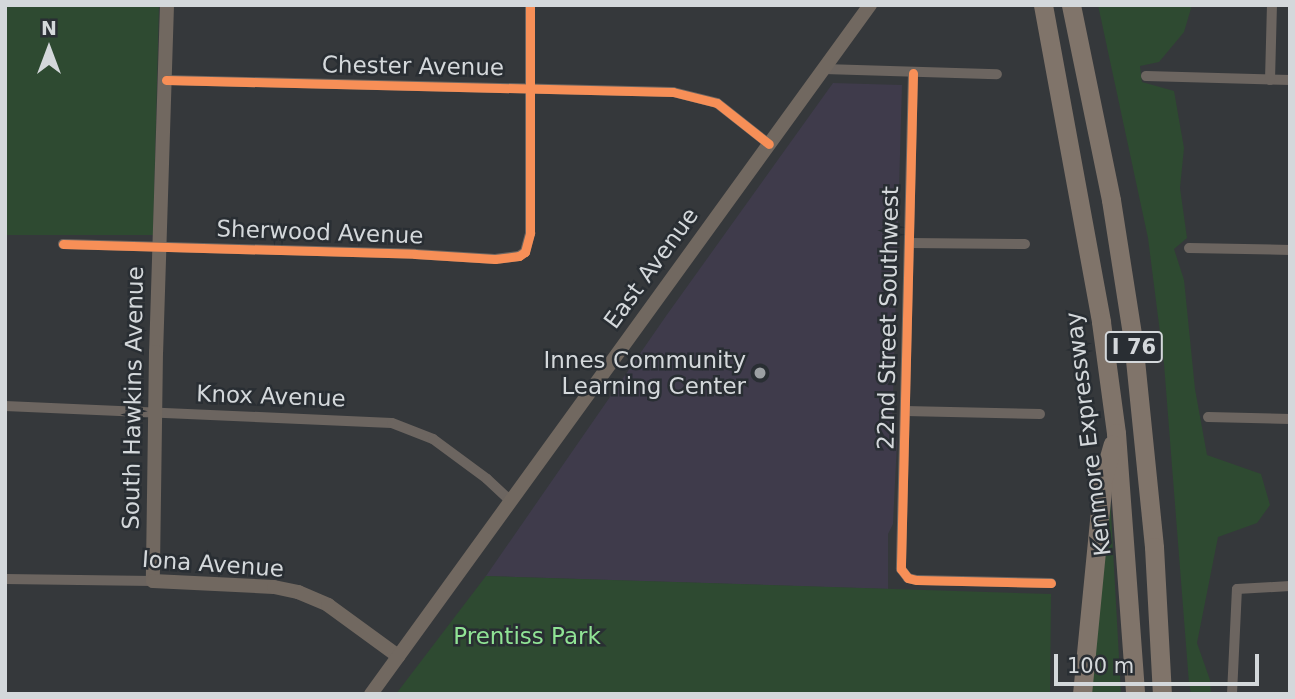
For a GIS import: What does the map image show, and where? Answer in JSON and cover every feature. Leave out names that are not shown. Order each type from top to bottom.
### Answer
[{"type":"highway","name":"Kenmore Expressway","points":[[1043,5],[1098,309],[1116,433],[1135,694]]},
{"type":"highway","name":"I 76","points":[[1072,5],[1111,200],[1133,340],[1154,547],[1162,694]]},
{"type":"highway","points":[[1082,694],[1103,478],[1116,433]]},
{"type":"main road","name":"South Hawkins Avenue","points":[[153,582],[159,245],[167,5]]},
{"type":"main road","name":"East Avenue","points":[[371,694],[870,5]]},
{"type":"main road","name":"Iona Avenue","points":[[153,582],[274,587],[309,596],[340,612],[398,656]]},
{"type":"street","name":"Sherwood Avenue","points":[[63,244],[159,245],[510,259],[525,252],[529,243],[530,203],[530,5]]},
{"type":"street","points":[[1270,80],[1272,5]]},
{"type":"street","points":[[824,69],[997,74]]},
{"type":"street","name":"22nd Street Southwest","points":[[913,73],[901,564],[904,573],[917,580],[1051,583]]},
{"type":"street","points":[[1146,76],[1290,80]]},
{"type":"street","name":"Chester Avenue","points":[[166,80],[638,90],[695,96],[717,103],[769,144]]},
{"type":"street","points":[[909,243],[1025,244]]},
{"type":"street","points":[[1189,248],[1290,250]]},
{"type":"street","name":"Knox Avenue","points":[[5,406],[324,418],[404,426],[433,439],[487,479],[510,501]]},
{"type":"street","points":[[905,411],[1040,414]]},
{"type":"street","points":[[1208,417],[1290,419]]},
{"type":"street","name":"Iona Avenue","points":[[5,579],[153,582]]},
{"type":"street","points":[[1232,694],[1237,589],[1245,586],[1290,586]]},
{"type":"shaded area","name":"Innes Community Learning Center","points":[[833,83],[902,85],[892,430],[897,442],[893,524],[888,534],[888,589],[486,576],[666,316]]},
{"type":"green space","points":[[5,5],[159,5],[153,235],[5,235]]},
{"type":"green space","points":[[1098,5],[1192,5],[1184,32],[1159,62],[1140,66],[1142,82],[1174,91],[1184,148],[1180,188],[1187,238],[1174,249],[1184,280],[1195,389],[1207,455],[1261,474],[1270,505],[1257,523],[1218,537],[1197,643],[1210,680],[1211,694],[1191,694],[1189,683],[1164,364],[1148,238]]},
{"type":"green space","points":[[1110,495],[1121,694],[1088,694]]},
{"type":"green space","name":"Prentiss Park","points":[[486,576],[1051,594],[1050,694],[396,694]]},
{"type":"cycle path","points":[[63,244],[415,254],[495,259],[519,256],[525,252],[530,233],[530,5]]},
{"type":"cycle path","points":[[913,73],[901,569],[908,578],[917,580],[1051,583]]},
{"type":"cycle path","points":[[166,80],[673,92],[717,103],[769,144]]},
{"type":"place","name":"Innes Community Learning Center","points":[[760,373]]}]
